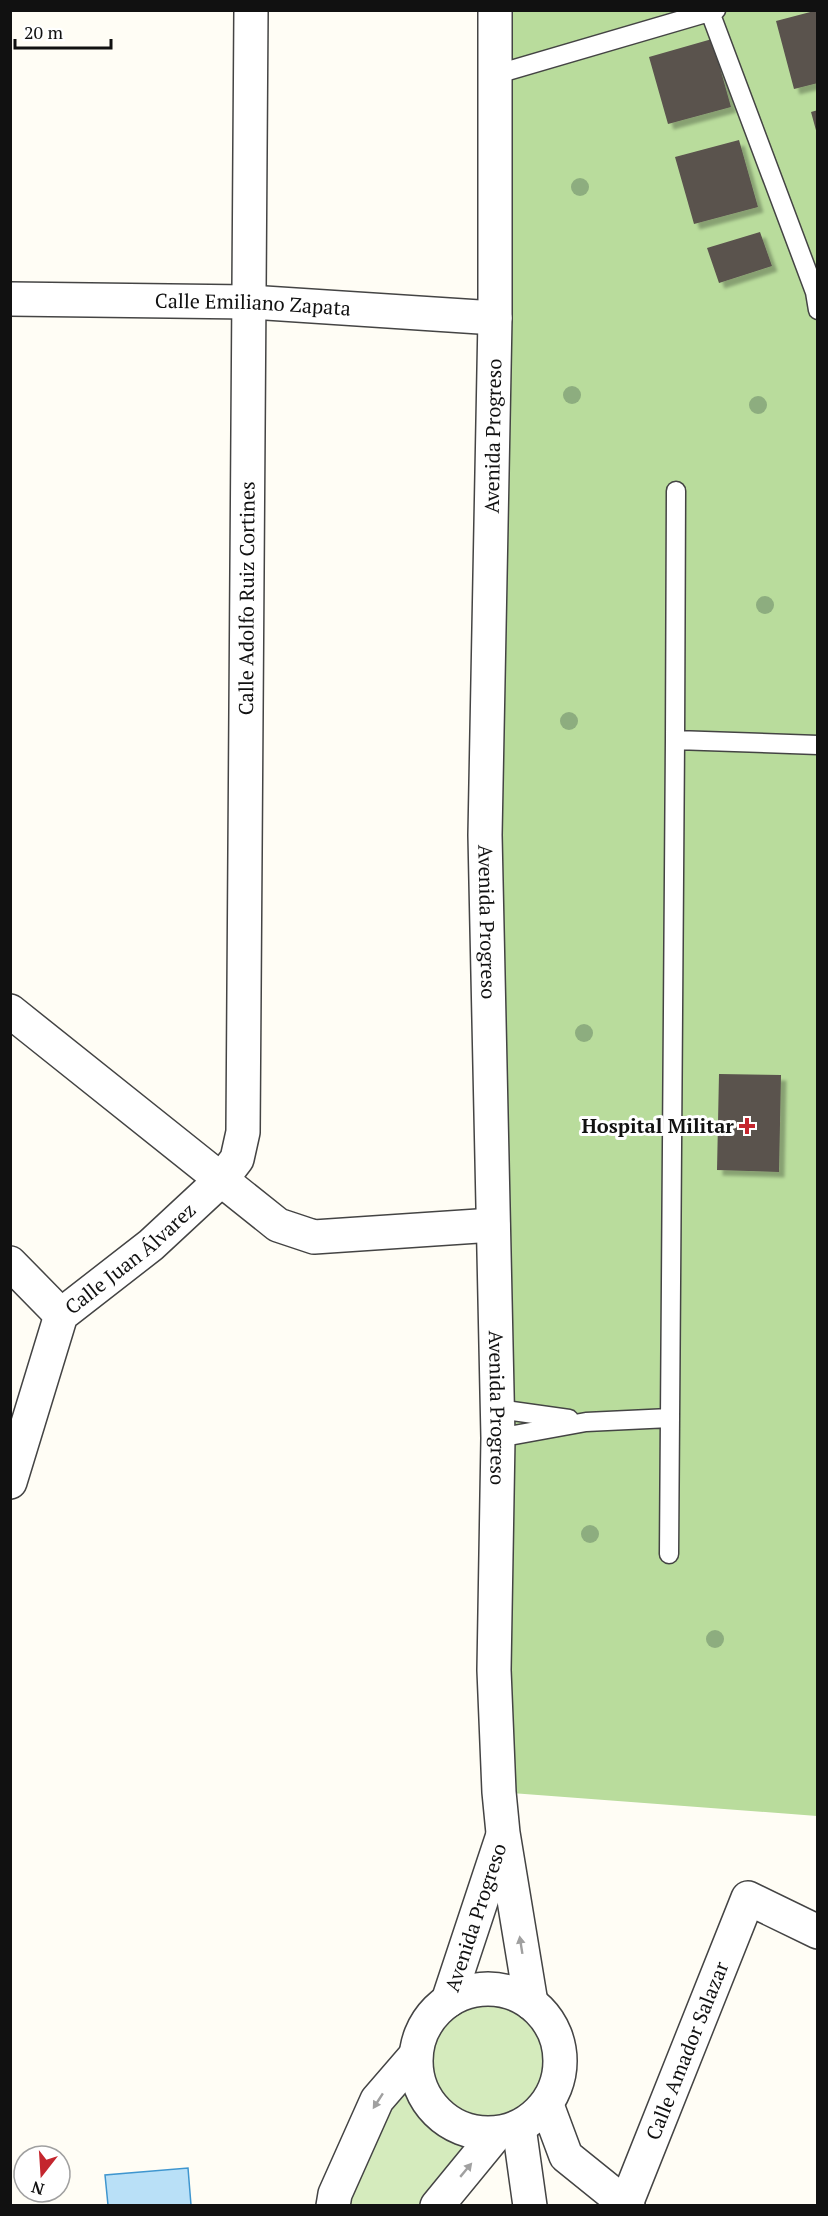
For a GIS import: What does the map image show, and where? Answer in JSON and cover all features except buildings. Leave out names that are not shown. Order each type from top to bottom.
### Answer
[{"type":"street","name":"Calle Adolfo Ruiz Cortines","points":[[211,1189],[237,1159],[243,1132],[251,10]]},
{"type":"street","name":"Avenida Progreso","points":[[495,10],[495,318],[485,835],[498,1424],[494,1670],[503,1833],[531,2003]]},
{"type":"street","name":"Calle Emiliano Zapata","points":[[10,299],[249,302],[495,318]]},
{"type":"street","points":[[10,1011],[211,1189],[278,1225],[314,1238],[494,1225]]},
{"type":"street","name":"Calle Juan Álvarez","points":[[10,1482],[61,1315],[151,1245],[211,1189]]},
{"type":"street","points":[[10,1263],[61,1315]]},
{"type":"street","name":"Avenida Progreso","points":[[448,2001],[503,1833]]},
{"type":"street","name":"Calle Amador Salazar","points":[[627,2205],[748,1898],[818,1932]]},
{"type":"street","points":[[437,2205],[508,2130],[534,2118],[547,2105],[560,2070],[556,2032],[531,2003],[511,1993],[489,1989],[467,1992],[448,2001],[431,2016],[420,2035],[415,2056],[422,2087],[438,2114],[464,2130],[508,2130]]},
{"type":"street","points":[[333,2205],[335,2194],[377,2100],[415,2056]]},
{"type":"street","points":[[547,2105],[566,2156],[627,2205]]},
{"type":"street","points":[[508,2130],[530,2205]]},
{"type":"lane","points":[[494,75],[713,11],[815,292],[818,310]]},
{"type":"lane","points":[[669,1554],[676,491]]},
{"type":"lane","points":[[675,740],[818,745]]},
{"type":"lane","points":[[498,1424],[670,1418]]},
{"type":"lane","points":[[498,1424],[586,1422]]},
{"type":"green space","points":[[496,11],[817,11],[817,1816],[499,1792]]},
{"type":"green space","points":[[488,1988],[517,1995],[533,2004],[546,2017],[557,2034],[562,2061],[557,2088],[550,2101],[498,2145],[437,2205],[333,2206],[430,2019],[456,1998]]},
{"type":"water","points":[[188,2168],[191,2205],[108,2205],[105,2175]]},
{"type":"place","name":"Hospital Militar","points":[[747,1126]]}]
